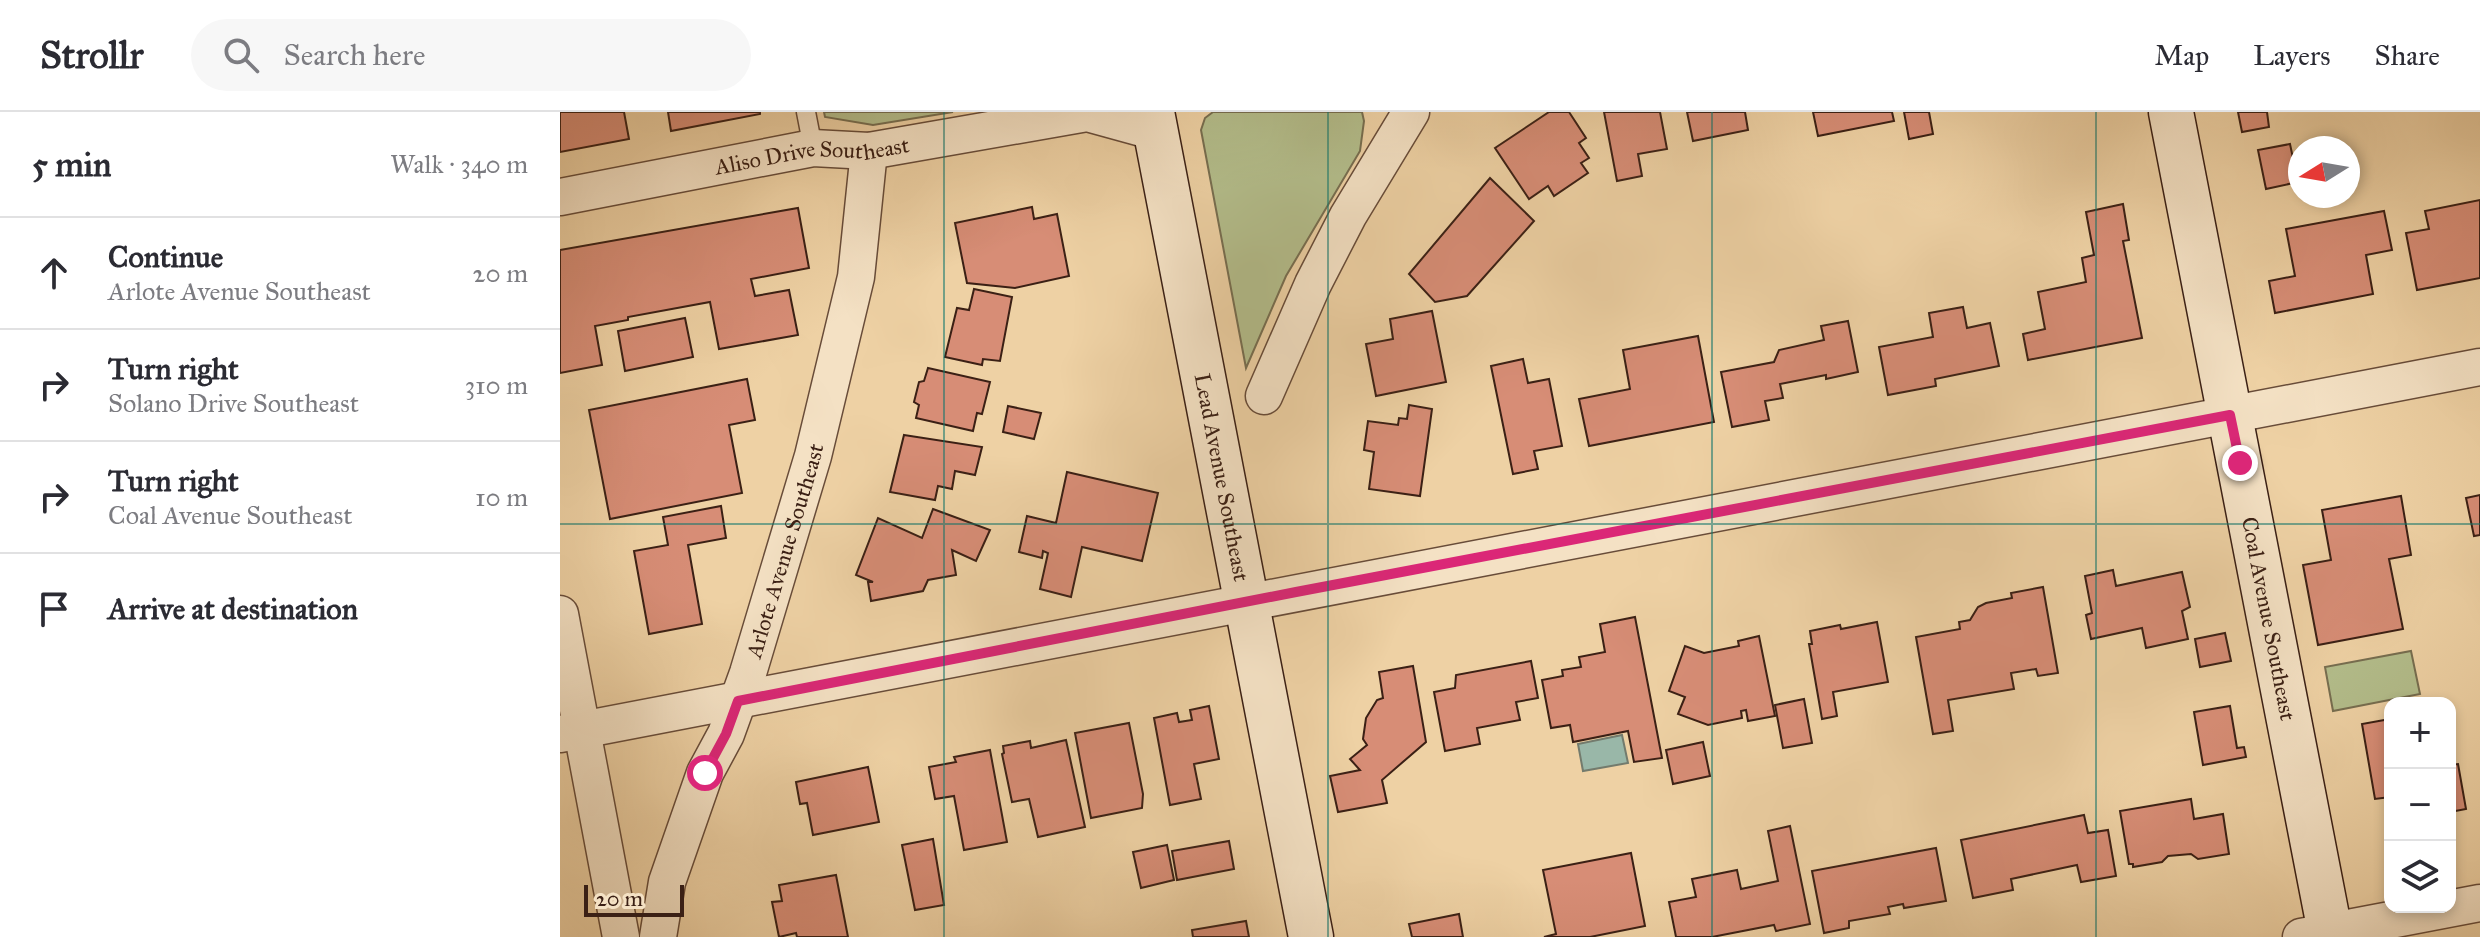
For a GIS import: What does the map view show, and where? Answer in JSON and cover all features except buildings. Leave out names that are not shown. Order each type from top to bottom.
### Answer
[{"type":"main road","name":"Coal Avenue Southeast","points":[[2171,112],[2230,415],[2321,935]]},
{"type":"main road","name":"Lead Avenue Southeast","points":[[1154,122],[1311,937]]},
{"type":"street","points":[[1264,396],[1313,284],[1348,216],[1411,112]]},
{"type":"street","name":"Aliso Drive Southeast","points":[[560,197],[813,148],[869,151],[1087,113],[1109,119],[1154,122]]},
{"type":"street","name":"Arlote Avenue Southeast","points":[[658,937],[667,882],[705,773],[726,734],[738,701],[813,456],[856,277],[869,151]]},
{"type":"street","points":[[571,732],[2480,367]]},
{"type":"street","points":[[560,615],[571,732],[621,937]]},
{"type":"street","points":[[2321,935],[2480,903]]},
{"type":"lane","points":[[806,112],[813,148]]},
{"type":"green space","points":[[824,112],[953,112],[873,125],[825,117]]},
{"type":"green space","points":[[1213,112],[1362,112],[1364,121],[1360,151],[1286,276],[1246,368],[1201,130],[1205,118]]},
{"type":"green space","points":[[2411,651],[2420,694],[2384,697],[2384,701],[2333,711],[2325,667]]},
{"type":"shaded area","points":[[1622,735],[1628,763],[1583,771],[1578,744]]},
{"type":"route","points":[[705,773],[726,734],[738,701],[2230,415],[2240,463]]}]
